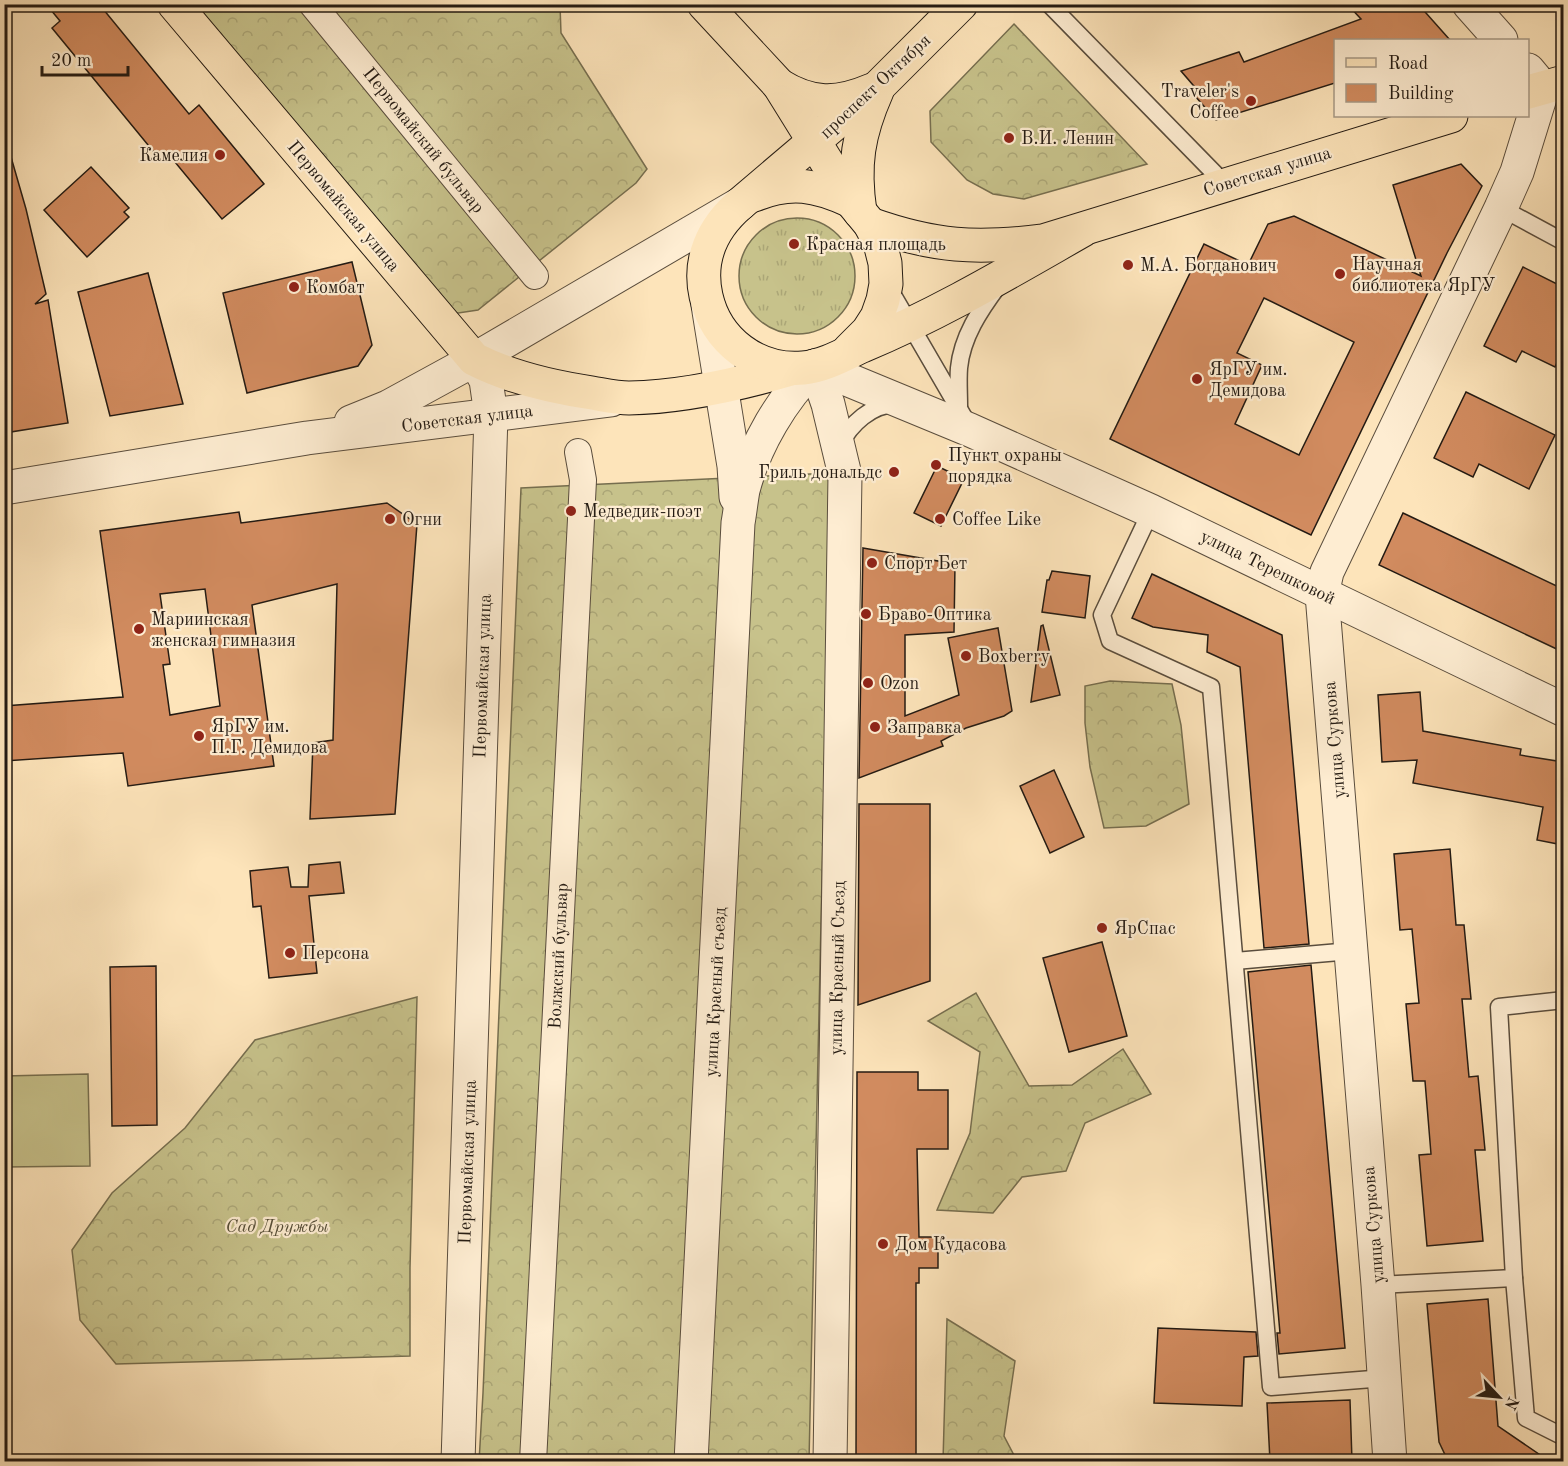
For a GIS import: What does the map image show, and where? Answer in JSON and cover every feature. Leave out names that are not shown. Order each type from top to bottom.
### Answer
[{"type":"main road","name":"Первомайская улица","points":[[174,4],[474,359]]},
{"type":"main road","points":[[704,4],[779,84],[880,243],[885,263],[886,284],[880,309],[868,332],[817,363],[765,363],[740,350],[720,330],[708,304],[704,278],[706,252],[722,221],[814,142]]},
{"type":"main road","name":"проспект Октября","points":[[814,142],[879,86],[961,4]]},
{"type":"main road","points":[[779,84],[795,95],[822,100],[839,100],[857,96],[879,86]]},
{"type":"main road","points":[[860,213],[856,183],[857,157],[868,111],[879,86]]},
{"type":"main road","name":"Советская улица","points":[[1083,230],[1225,184],[1448,117]]},
{"type":"main road","points":[[745,200],[769,189],[790,185],[811,186],[895,233],[945,244],[980,247],[1043,241],[1083,230]]},
{"type":"main road","points":[[474,359],[514,377],[569,390],[627,398],[721,387],[817,363],[912,326],[1083,230]]},
{"type":"street","name":"Первомайский бульвар","points":[[312,4],[535,276]]},
{"type":"street","points":[[1469,4],[1500,39]]},
{"type":"street","name":"улица Суркова","points":[[1390,1461],[1322,594],[1327,572],[1502,208],[1517,172],[1540,83]]},
{"type":"street","points":[[474,359],[745,200]]},
{"type":"street","points":[[708,304],[734,466],[738,523]]},
{"type":"street","name":"Первомайская улица","points":[[458,1461],[490,415],[486,380],[474,359]]},
{"type":"street","name":"Советская улица","points":[[307,438],[347,425],[388,407],[474,359]]},
{"type":"street","points":[[817,363],[910,405],[964,418]]},
{"type":"street","points":[[817,363],[842,462]]},
{"type":"street","points":[[738,523],[743,490],[760,445],[784,401],[817,363]]},
{"type":"street","name":"Советская улица","points":[[4,488],[307,438],[627,398]]},
{"type":"street","name":"улица Терешковой","points":[[964,418],[1563,710]]},
{"type":"street","name":"Волжский бульвар","points":[[532,1461],[583,480],[578,452]]},
{"type":"street","name":"улица Красный Съезд","points":[[830,1461],[842,462]]},
{"type":"street","name":"улица Красный съезд","points":[[691,1461],[738,523]]},
{"type":"lane","points":[[1049,4],[1225,184]]},
{"type":"lane","points":[[1502,208],[1563,242]]},
{"type":"lane","points":[[964,418],[959,367],[964,347],[972,325],[1008,273]]},
{"type":"lane","points":[[886,284],[964,418]]},
{"type":"lane","points":[[842,462],[845,434],[854,423],[868,413],[891,404],[910,405]]},
{"type":"lane","points":[[1151,511],[1102,615],[1110,641],[1212,687],[1271,1387],[1384,1378]]},
{"type":"lane","points":[[1235,962],[1351,951]]},
{"type":"lane","points":[[1563,1000],[1499,1007],[1514,1278],[1526,1418],[1563,1437]]},
{"type":"lane","points":[[1378,1285],[1514,1278]]},
{"type":"green space","points":[[184,5],[560,5],[561,33],[647,169],[636,183],[478,310],[445,315]]},
{"type":"green space","points":[[1014,24],[1147,164],[1024,199],[993,194],[967,180],[931,142],[930,111]]},
{"type":"green space","points":[[797,218],[819,222],[838,235],[851,254],[855,276],[851,298],[838,317],[819,330],[797,334],[775,330],[756,317],[743,298],[739,276],[743,254],[756,235],[775,222]]},
{"type":"green space","points":[[831,473],[809,1461],[479,1462],[521,488]]},
{"type":"green space","points":[[1110,681],[1172,684],[1181,725],[1189,804],[1146,826],[1104,828],[1090,767],[1085,723],[1085,686]]},
{"type":"green space","points":[[976,993],[1029,1086],[1072,1085],[1123,1049],[1151,1094],[1085,1123],[1066,1171],[1022,1177],[993,1213],[937,1210],[970,1133],[980,1052],[928,1021]]},
{"type":"green space","name":"Сад Дружбы","points":[[417,997],[410,1356],[116,1364],[80,1320],[72,1250],[112,1193],[185,1128],[255,1040]]},
{"type":"green space","points":[[88,1074],[90,1166],[5,1167],[5,1076]]},
{"type":"green space","points":[[947,1319],[1015,1361],[1004,1436],[1017,1461],[943,1461]]},
{"type":"building","points":[[46,4],[99,4],[189,114],[199,105],[264,184],[222,219],[170,156],[162,162],[52,28],[60,21]]},
{"type":"building","points":[[1347,4],[1418,4],[1449,39],[1334,39],[1334,83],[1216,120],[1195,96],[1199,92],[1181,71],[1239,52],[1244,62],[1361,19]]},
{"type":"building","points":[[11,157],[46,294],[35,304],[48,300],[68,423],[4,433],[4,158]]},
{"type":"building","name":"ЯрГУ им. Демидова","points":[[1461,164],[1482,186],[1447,253],[1311,535],[1110,439],[1204,244],[1248,265],[1268,224],[1294,216],[1421,276],[1393,185]],"holes":[[[1264,298],[1354,342],[1299,455],[1235,424],[1262,365],[1237,353]]]},
{"type":"building","points":[[91,167],[129,208],[124,212],[129,217],[87,257],[44,210]]},
{"type":"building","points":[[352,262],[372,345],[358,366],[247,393],[223,293]]},
{"type":"building","points":[[1523,267],[1563,287],[1563,349],[1555,367],[1522,351],[1516,362],[1484,346]]},
{"type":"building","points":[[148,273],[183,404],[110,416],[78,292]]},
{"type":"building","points":[[1466,392],[1555,435],[1529,489],[1479,464],[1473,477],[1434,458]]},
{"type":"building","points":[[937,466],[964,479],[941,526],[914,513]]},
{"type":"building","points":[[387,503],[417,524],[395,814],[310,819],[313,743],[333,740],[337,584],[252,605],[274,766],[128,786],[123,753],[4,761],[4,706],[123,697],[100,531],[239,512],[241,523]],"holes":[[[205,589],[220,706],[170,715],[163,665],[170,664],[160,594]]]},
{"type":"building","points":[[1403,513],[1563,589],[1563,652],[1379,565]]},
{"type":"building","points":[[863,548],[955,564],[954,632],[905,635],[905,716],[959,695],[948,638],[998,628],[1012,711],[1004,716],[966,728],[941,741],[943,746],[859,778]]},
{"type":"building","points":[[1052,571],[1090,576],[1085,618],[1042,612],[1047,580]]},
{"type":"building","points":[[1152,574],[1282,635],[1309,944],[1264,948],[1240,667],[1207,652],[1208,635],[1153,627],[1132,618]]},
{"type":"building","points":[[1043,625],[1060,695],[1031,702],[1041,626]]},
{"type":"building","points":[[1420,692],[1423,731],[1521,749],[1520,755],[1563,762],[1563,845],[1537,840],[1543,807],[1413,783],[1417,760],[1382,762],[1378,695]]},
{"type":"building","points":[[1054,770],[1084,837],[1050,853],[1020,786]]},
{"type":"building","points":[[859,804],[930,804],[930,981],[858,1005]]},
{"type":"building","points":[[1450,849],[1456,925],[1464,925],[1471,999],[1462,999],[1469,1077],[1478,1076],[1485,1150],[1475,1150],[1483,1241],[1427,1246],[1419,1155],[1431,1154],[1425,1081],[1413,1081],[1406,1004],[1419,1003],[1412,929],[1400,930],[1394,854]]},
{"type":"building","points":[[340,862],[344,893],[309,896],[317,973],[269,978],[261,906],[253,907],[250,871],[288,867],[291,887],[308,887],[309,865]]},
{"type":"building","points":[[1102,942],[1127,1036],[1069,1052],[1043,958]]},
{"type":"building","points":[[1311,965],[1345,1348],[1279,1354],[1277,1333],[1280,1333],[1248,972]]},
{"type":"building","points":[[156,966],[157,1125],[112,1126],[110,967]]},
{"type":"building","points":[[857,1072],[918,1072],[918,1090],[948,1090],[948,1149],[917,1149],[919,1237],[938,1237],[938,1268],[919,1268],[919,1283],[916,1283],[916,1461],[856,1461]]},
{"type":"building","points":[[1488,1299],[1498,1426],[1549,1461],[1448,1461],[1439,1442],[1427,1304]]},
{"type":"building","points":[[1158,1328],[1256,1332],[1258,1356],[1244,1357],[1242,1406],[1154,1403]]},
{"type":"building","points":[[1350,1400],[1352,1461],[1270,1461],[1267,1403]]},
{"type":"place","name":"Traveler's Coffee","points":[[1251,101]]},
{"type":"place","name":"В.И. Ленин","points":[[1009,138]]},
{"type":"place","name":"Камелия","points":[[220,155]]},
{"type":"place","name":"Красная площадь","points":[[794,244]]},
{"type":"place","name":"М.А. Богданович","points":[[1128,265]]},
{"type":"place","name":"Научная библиотека ЯрГУ","points":[[1340,274]]},
{"type":"place","name":"Комбат","points":[[294,287]]},
{"type":"place","name":"ЯрГУ им. Демидова","points":[[1197,379]]},
{"type":"place","name":"Пункт охраны порядка","points":[[936,465]]},
{"type":"place","name":"Гриль дональдс","points":[[894,472]]},
{"type":"place","name":"Медведик-поэт","points":[[571,511]]},
{"type":"place","name":"Огни","points":[[390,519]]},
{"type":"place","name":"Coffee Like","points":[[940,519]]},
{"type":"place","name":"Спорт Бет","points":[[872,563]]},
{"type":"place","name":"Браво-Оптика","points":[[866,614]]},
{"type":"place","name":"Мариинская женская гимназия","points":[[139,629]]},
{"type":"place","name":"Boxberry","points":[[966,656]]},
{"type":"place","name":"Ozon","points":[[868,683]]},
{"type":"place","name":"Заправка","points":[[875,727]]},
{"type":"place","name":"ЯрГУ им. П.Г. Демидова","points":[[199,736]]},
{"type":"place","name":"ЯрСпас","points":[[1102,928]]},
{"type":"place","name":"Персона","points":[[290,953]]},
{"type":"place","name":"Дом Кудасова","points":[[883,1244]]}]
